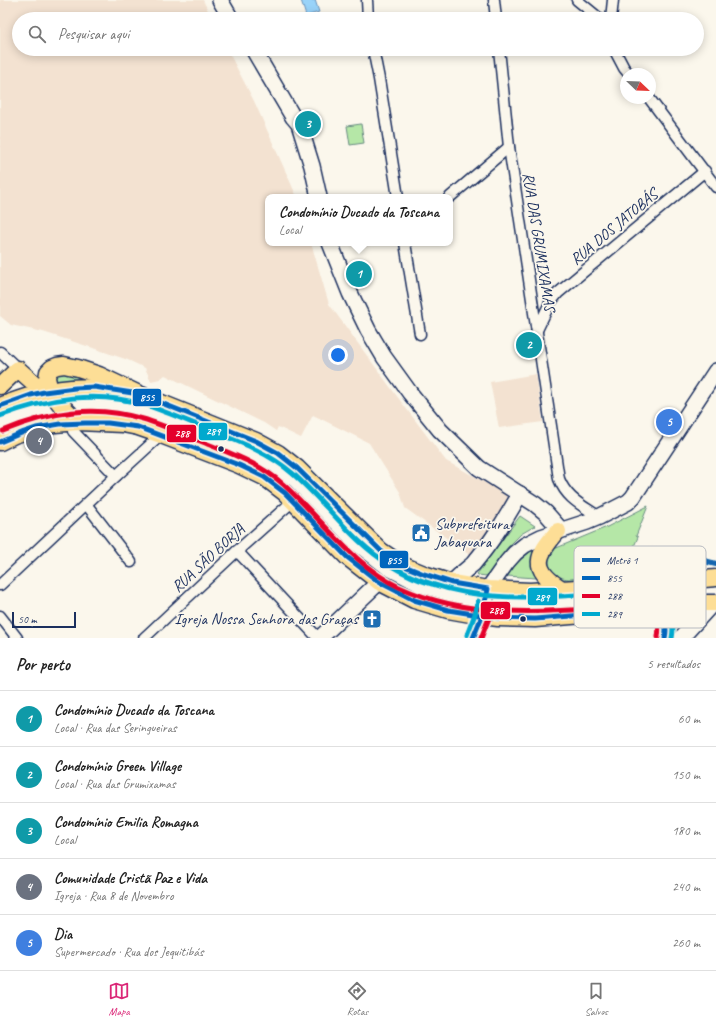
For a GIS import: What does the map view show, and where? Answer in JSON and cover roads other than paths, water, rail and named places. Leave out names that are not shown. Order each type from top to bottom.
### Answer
[{"type":"main road","points":[[47,391],[48,372],[52,368],[64,365],[78,368],[100,375],[139,394],[256,441],[278,453],[297,468],[381,551],[402,565],[424,574],[452,583],[488,590],[530,591],[574,588]]},
{"type":"main road","points":[[0,386],[18,369],[47,391],[61,405],[75,427]]},
{"type":"main road","points":[[0,406],[47,391],[75,388],[110,388],[139,394]]},
{"type":"main road","points":[[0,442],[14,435],[55,424],[75,427],[123,424],[138,427],[238,465],[264,477],[293,501],[347,557],[379,582],[414,600],[436,607],[498,618],[535,619],[574,616]]},
{"type":"main road","points":[[560,530],[543,549],[540,568],[547,578],[562,589]]},
{"type":"main road","points":[[706,579],[716,578]]},
{"type":"main road","points":[[665,638],[666,628]]},
{"type":"street","points":[[220,0],[227,12]]},
{"type":"street","points":[[367,0],[368,12]]},
{"type":"street","points":[[494,0],[495,12]]},
{"type":"street","points":[[576,0],[592,12]]},
{"type":"street","points":[[605,12],[613,0]]},
{"type":"street","points":[[257,56],[293,117],[293,126],[318,194]]},
{"type":"street","points":[[374,56],[398,194]]},
{"type":"street","name":"RUA DAS GRUMIXAMAS","points":[[500,56],[509,147],[559,479],[562,487],[573,500],[599,517]]},
{"type":"street","points":[[618,56],[624,68]]},
{"type":"street","points":[[654,104],[716,187]]},
{"type":"street","points":[[453,194],[509,147]]},
{"type":"street","points":[[308,166],[312,194]]},
{"type":"street","name":"RUA DOS JATOBÁS","points":[[537,330],[550,303],[558,293],[705,171]]},
{"type":"street","points":[[331,246],[350,293],[368,330],[384,357],[410,393],[440,430],[479,468],[520,494],[546,513],[560,530]]},
{"type":"street","points":[[405,246],[420,334]]},
{"type":"street","points":[[0,352],[18,369]]},
{"type":"street","points":[[473,638],[482,616],[488,590],[515,552],[525,545],[560,530],[599,517],[628,502],[633,497],[716,371]]},
{"type":"street","points":[[75,427],[116,476]]},
{"type":"street","points":[[0,585],[161,435]]},
{"type":"street","points":[[452,583],[472,565],[495,537],[520,494]]},
{"type":"street","name":"RUA SÃO BORJA","points":[[144,638],[293,501]]},
{"type":"street","points":[[86,504],[132,562]]},
{"type":"street","points":[[237,551],[319,638],[379,582]]},
{"type":"street","points":[[470,586],[472,565]]},
{"type":"street","points":[[706,612],[715,602]]},
{"type":"street","points":[[0,616],[17,638]]},
{"type":"street","points":[[681,638],[690,628]]},
{"type":"water","points":[[301,0],[315,0],[319,12],[305,12]]},
{"type":"metro line","name":"1","points":[[706,561],[716,564]]},
{"type":"place","name":"Condomínio Emilia Romagna","points":[[308,124]]},
{"type":"place","name":"Condomínio Ducado da Toscana","points":[[359,274]]},
{"type":"place","name":"Condomínio Green Village","points":[[529,345]]},
{"type":"place","name":"Dia","points":[[669,422]]},
{"type":"place","name":"Comunidade Cristã Paz e Vida","points":[[39,441]]},
{"type":"place","name":"Subprefeitura Jabaquara","points":[[421,533]]},
{"type":"place","name":"Igreja Nossa Senhora das Graças","points":[[372,619]]}]
